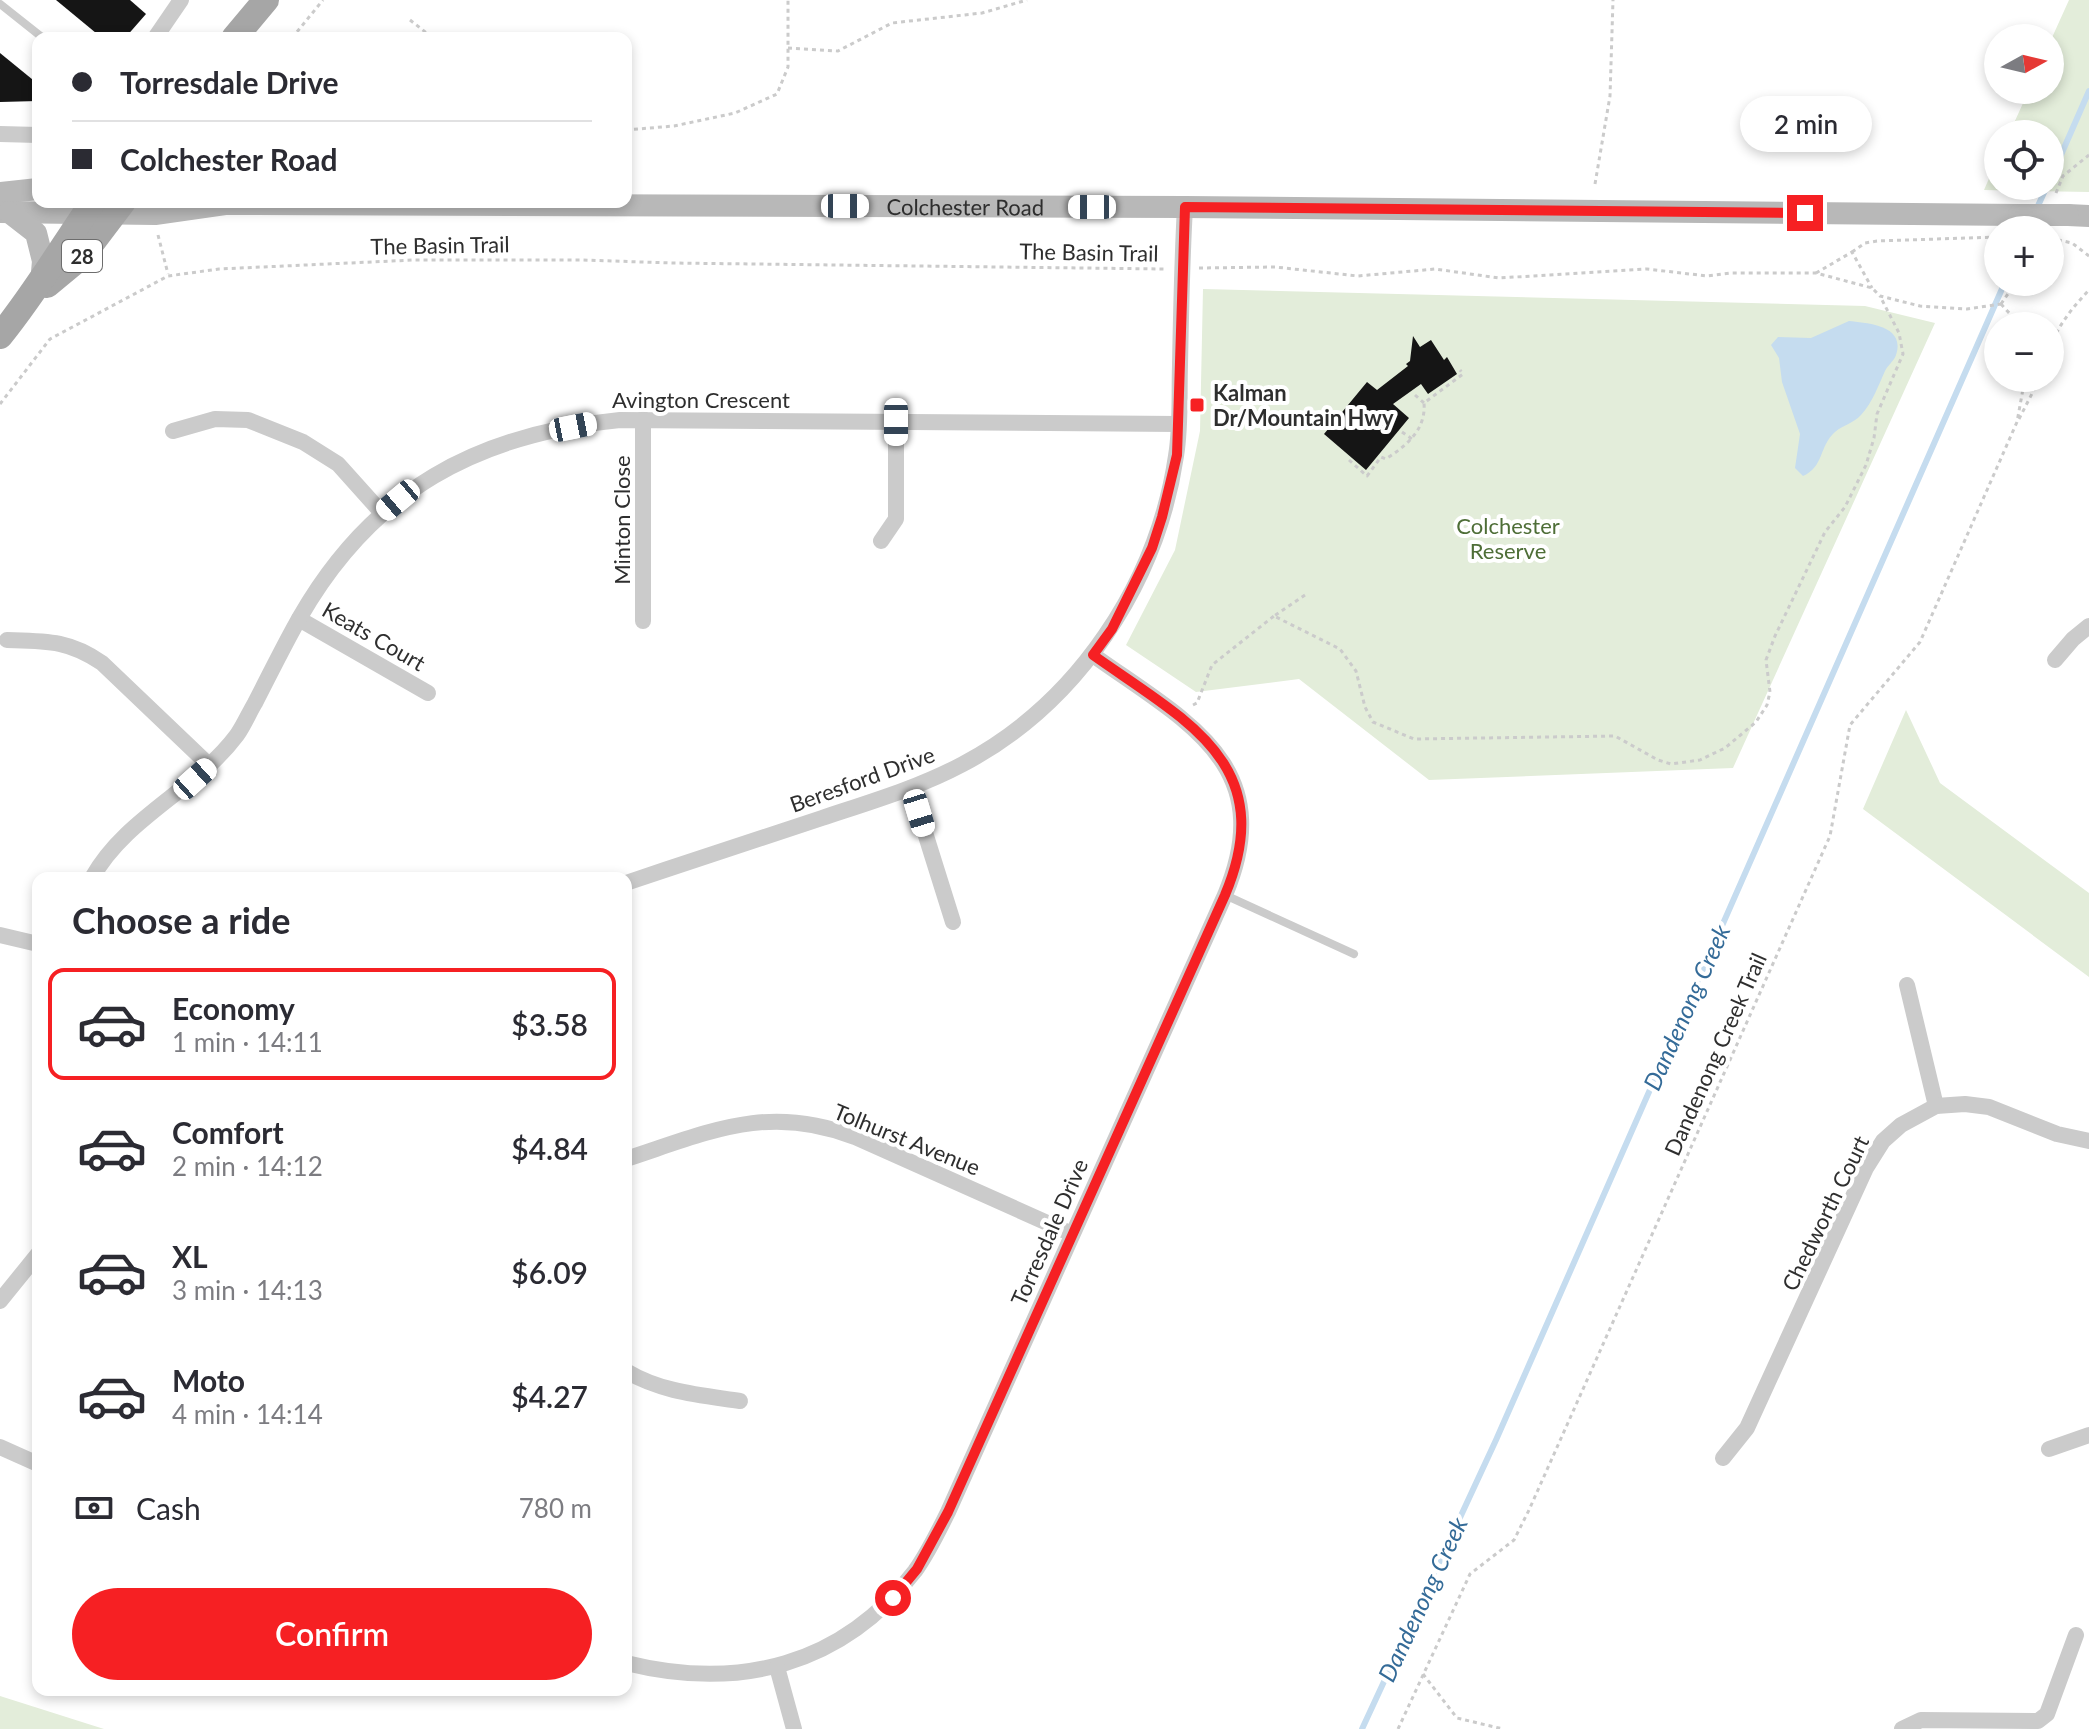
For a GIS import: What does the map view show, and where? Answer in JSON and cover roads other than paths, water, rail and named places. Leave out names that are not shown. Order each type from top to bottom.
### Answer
[{"type":"main road","points":[[239,32],[266,0]]},
{"type":"main road","points":[[32,192],[3,206],[36,233],[43,261],[35,291]]},
{"type":"main road","name":"Colchester Road","points":[[632,205],[2079,216]]},
{"type":"main road","name":"Colchester Road","points":[[3,206],[32,207]]},
{"type":"main road","name":"Colchester Road","points":[[104,208],[155,214],[188,208]]},
{"type":"main road","name":"28","points":[[0,336],[35,291],[82,256],[104,208]]},
{"type":"street","points":[[158,32],[176,2]]},
{"type":"street","points":[[0,134],[32,135]]},
{"type":"street","name":"Beresford Drive","points":[[632,881],[911,788],[964,764],[1017,728],[1056,695],[1093,655],[1112,629],[1152,548],[1173,470],[1178,424],[1185,207]]},
{"type":"street","points":[[173,431],[215,419],[248,420],[303,442],[338,464],[382,513]]},
{"type":"street","name":"Avington Crescent","points":[[95,872],[121,838],[210,766],[238,733],[321,582],[350,545],[382,513],[417,485],[444,469],[512,440],[597,422],[643,419],[1178,424]]},
{"type":"street","name":"Minton Close","points":[[643,419],[643,621]]},
{"type":"street","points":[[881,541],[896,519],[896,422]]},
{"type":"street","name":"Keats Court","points":[[299,619],[428,693]]},
{"type":"street","points":[[2055,660],[2089,626]]},
{"type":"street","points":[[7,640],[56,641],[83,650],[102,663],[210,766]]},
{"type":"street","name":"Torresdale Drive","points":[[632,1664],[711,1676],[745,1674],[777,1667],[811,1654],[865,1622],[893,1598],[917,1569],[948,1512],[1239,858],[1243,823],[1240,802],[1223,760],[1206,739],[1177,715],[1093,655]]},
{"type":"street","points":[[911,788],[953,922]]},
{"type":"street","points":[[0,935],[32,943]]},
{"type":"street","points":[[1907,985],[1936,1106]]},
{"type":"street","name":"Chedworth Court","points":[[1723,1458],[1747,1428],[1866,1168],[1883,1141],[1901,1125],[1936,1106],[1965,1104],[1989,1107],[2057,1134],[2089,1141]]},
{"type":"street","name":"Tolhurst Avenue","points":[[632,1157],[714,1128],[780,1120],[806,1123],[855,1137],[1072,1234]]},
{"type":"street","points":[[0,1301],[6,1281],[32,1259]]},
{"type":"street","points":[[632,1375],[670,1390],[740,1401]]},
{"type":"street","points":[[2049,1449],[2089,1435]]},
{"type":"street","points":[[0,1447],[32,1461]]},
{"type":"street","points":[[1902,1729],[1921,1720],[2038,1721],[2047,1714],[2076,1635]]},
{"type":"street","points":[[777,1667],[794,1729]]},
{"type":"lane","points":[[0,4],[35,32]]},
{"type":"lane","points":[[1225,895],[1354,954]]},
{"type":"water","points":[[1849,321],[1874,325],[1890,332],[1898,345],[1896,355],[1865,410],[1835,432],[1815,467],[1803,476],[1795,468],[1800,434],[1782,382],[1779,358],[1771,345],[1778,337],[1811,338]]},
{"type":"waterway","name":"Dandenong Creek","points":[[2064,148],[2089,91]]},
{"type":"waterway","name":"Dandenong Creek","points":[[2037,208],[2041,200]]},
{"type":"waterway","name":"Dandenong Creek","points":[[1362,1729],[1496,1440],[1999,296]]},
{"type":"place","name":"Kalman Dr/Mountain Hwy","points":[[1197,405]]},
{"type":"park label","name":"Colchester Reserve","points":[[1508,538]]}]
